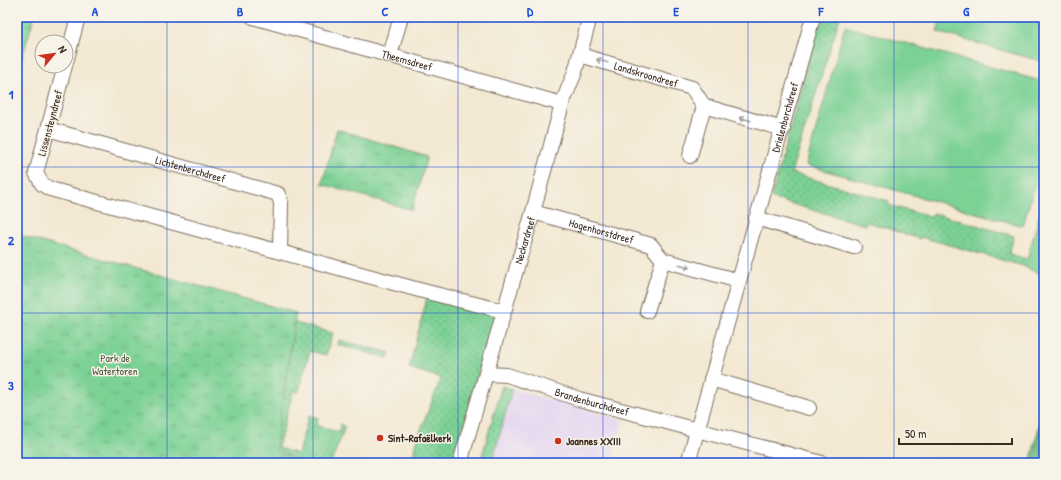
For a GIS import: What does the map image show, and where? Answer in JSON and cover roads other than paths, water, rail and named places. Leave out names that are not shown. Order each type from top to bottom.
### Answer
[{"type":"street","points":[[73,34],[78,17]]},
{"type":"street","name":"Theemsdreef","points":[[253,17],[562,104]]},
{"type":"street","points":[[390,55],[401,17]]},
{"type":"street","name":"Neckardreef","points":[[460,463],[533,212],[562,104],[575,72],[590,17]]},
{"type":"street","name":"Drielenborchdreef","points":[[698,431],[711,379],[756,218],[783,129],[813,17]]},
{"type":"street","name":"Landskroondreef","points":[[580,54],[692,88],[704,106]]},
{"type":"street","name":"Lissensteyndreef","points":[[63,74],[36,173],[42,184],[50,188],[280,251]]},
{"type":"street","points":[[690,156],[704,106],[783,129]]},
{"type":"street","name":"Lichtenberchdreef","points":[[48,129],[278,194],[281,202],[280,251]]},
{"type":"street","name":"Hogenhorstdreef","points":[[533,212],[651,245],[663,260]]},
{"type":"street","points":[[756,218],[854,247]]},
{"type":"street","points":[[280,251],[503,312]]},
{"type":"street","points":[[647,311],[663,260],[739,282]]},
{"type":"street","name":"Brandenburchdreef","points":[[486,374],[507,375],[579,399],[822,463]]},
{"type":"street","points":[[711,379],[809,408]]},
{"type":"street","points":[[688,463],[698,431]]},
{"type":"place","name":"Sint-Rafaëlkerk","points":[[380,438]]},
{"type":"place","name":"Joannes XXIII","points":[[558,441]]},
{"type":"park label","name":"Park de Watertoren","points":[[115,364]]}]
